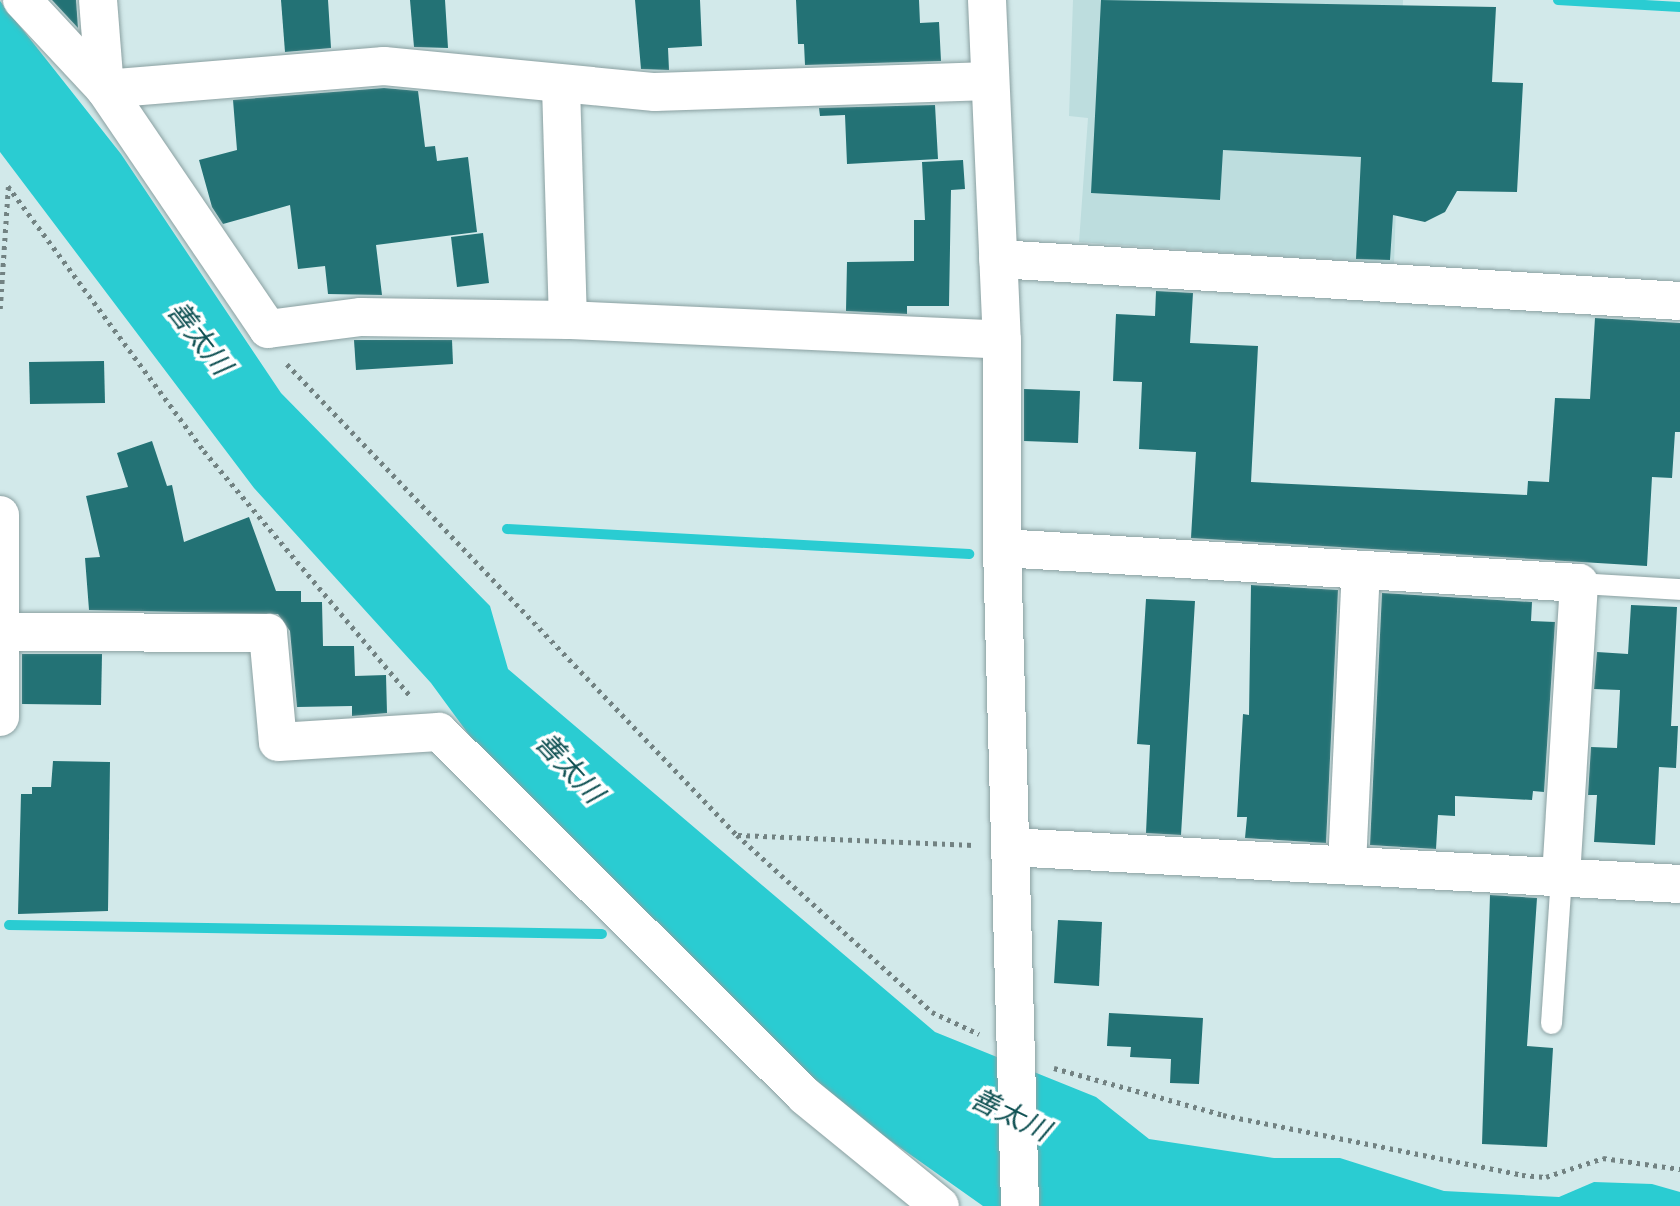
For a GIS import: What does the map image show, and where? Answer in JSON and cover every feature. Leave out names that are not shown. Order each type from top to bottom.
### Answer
[{"type":"street","points":[[22,0],[105,89],[268,329],[407,316],[568,320],[1002,340]]},
{"type":"street","points":[[98,0],[105,89]]},
{"type":"street","points":[[987,0],[1002,340],[1002,548],[1020,1206]]},
{"type":"street","points":[[105,89],[384,66],[561,86],[655,92],[990,81]]},
{"type":"street","points":[[561,86],[568,320]]},
{"type":"street","points":[[998,259],[1680,301]]},
{"type":"street","points":[[0,515],[0,717]]},
{"type":"street","points":[[1002,548],[1579,583],[1561,878]]},
{"type":"street","points":[[1347,866],[1361,570]]},
{"type":"street","points":[[1,632],[268,633],[278,742],[439,733],[804,1096],[940,1206]]},
{"type":"street","points":[[1010,847],[1680,884]]},
{"type":"lane","points":[[1579,583],[1680,589]]},
{"type":"lane","points":[[1551,1023],[1561,878]]},
{"type":"path","points":[[0,309],[8,186],[204,451],[439,733]]},
{"type":"path","points":[[268,329],[291,372],[737,835],[932,1012],[1015,1053],[1085,1080],[1223,1115],[1522,1175],[1546,1177],[1603,1158],[1680,1169]]},
{"type":"path","points":[[737,835],[1010,847]]},
{"type":"shaded area","points":[[1073,0],[1403,0],[1394,265],[1079,242],[1088,118],[1069,116]]},
{"type":"water","name":"善太川","points":[[0,1],[121,154],[281,393],[490,606],[508,669],[935,1032],[1096,1097],[1149,1139],[1274,1158],[1340,1158],[1444,1191],[1559,1197],[1594,1182],[1652,1184],[1680,1192],[1680,1206],[983,1206],[867,1124],[819,1086],[508,788],[431,683],[254,488],[0,152]]},
{"type":"building","points":[[52,0],[76,0],[78,28]]},
{"type":"building","points":[[281,0],[328,0],[331,48],[285,52]]},
{"type":"building","points":[[410,0],[445,0],[448,48],[414,47]]},
{"type":"building","points":[[635,0],[700,0],[702,46],[668,48],[669,70],[641,69]]},
{"type":"building","points":[[796,0],[919,0],[920,23],[939,22],[941,61],[805,65],[804,44],[798,44]]},
{"type":"building","points":[[1101,0],[1496,7],[1492,82],[1523,83],[1517,192],[1457,191],[1445,212],[1425,222],[1393,215],[1390,260],[1356,259],[1361,157],[1223,150],[1220,200],[1091,193]]},
{"type":"building","points":[[384,88],[418,91],[425,147],[435,146],[437,161],[468,157],[477,232],[376,245],[382,295],[328,294],[325,266],[298,269],[290,205],[223,224],[212,207],[199,160],[237,150],[233,100]]},
{"type":"building","points":[[935,105],[938,159],[847,164],[845,115],[820,116],[819,108]]},
{"type":"building","points":[[963,160],[965,189],[951,190],[949,306],[907,306],[907,314],[846,311],[847,262],[914,261],[914,220],[925,220],[922,162]]},
{"type":"building","points":[[483,233],[489,283],[457,287],[451,237]]},
{"type":"building","points":[[1156,291],[1193,293],[1190,343],[1258,346],[1251,482],[1527,495],[1528,481],[1549,482],[1555,398],[1590,399],[1595,318],[1680,323],[1680,432],[1675,432],[1672,478],[1652,477],[1647,566],[1191,538],[1196,452],[1139,449],[1142,382],[1113,381],[1116,314],[1155,316]]},
{"type":"building","points":[[354,340],[452,340],[453,364],[356,370]]},
{"type":"building","points":[[104,361],[105,403],[30,404],[29,362]]},
{"type":"building","points":[[1024,389],[1080,391],[1078,443],[1024,441]]},
{"type":"building","points":[[152,441],[167,486],[172,485],[184,542],[249,517],[276,591],[301,591],[301,602],[322,602],[323,646],[354,646],[355,676],[386,675],[387,713],[352,716],[352,706],[297,707],[290,631],[278,614],[89,610],[85,558],[100,557],[86,496],[128,487],[117,453]]},
{"type":"building","points":[[1251,585],[1338,590],[1326,843],[1245,838],[1247,817],[1237,817],[1243,714],[1249,715]]},
{"type":"building","points":[[1382,593],[1532,602],[1531,621],[1555,622],[1544,792],[1533,791],[1532,800],[1455,796],[1455,816],[1438,815],[1436,849],[1370,845]]},
{"type":"building","points":[[1146,599],[1195,601],[1181,835],[1146,833],[1150,745],[1137,744]]},
{"type":"building","points":[[1631,605],[1677,607],[1671,726],[1678,726],[1676,768],[1659,767],[1655,845],[1594,842],[1597,795],[1588,795],[1591,747],[1617,748],[1620,690],[1594,689],[1597,652],[1628,654]]},
{"type":"building","points":[[22,654],[102,654],[101,705],[22,704]]},
{"type":"building","points":[[53,761],[110,762],[108,911],[18,914],[21,794],[32,794],[32,787],[51,787]]},
{"type":"building","points":[[1490,895],[1537,898],[1527,1046],[1553,1048],[1547,1147],[1482,1144]]},
{"type":"building","points":[[1058,920],[1102,922],[1099,986],[1054,983]]},
{"type":"building","points":[[1109,1013],[1203,1018],[1199,1084],[1170,1083],[1171,1059],[1130,1057],[1131,1047],[1107,1046]]},
{"type":"waterway","points":[[1558,0],[1680,7]]},
{"type":"waterway","points":[[507,529],[969,554]]},
{"type":"waterway","points":[[9,925],[602,934]]}]
